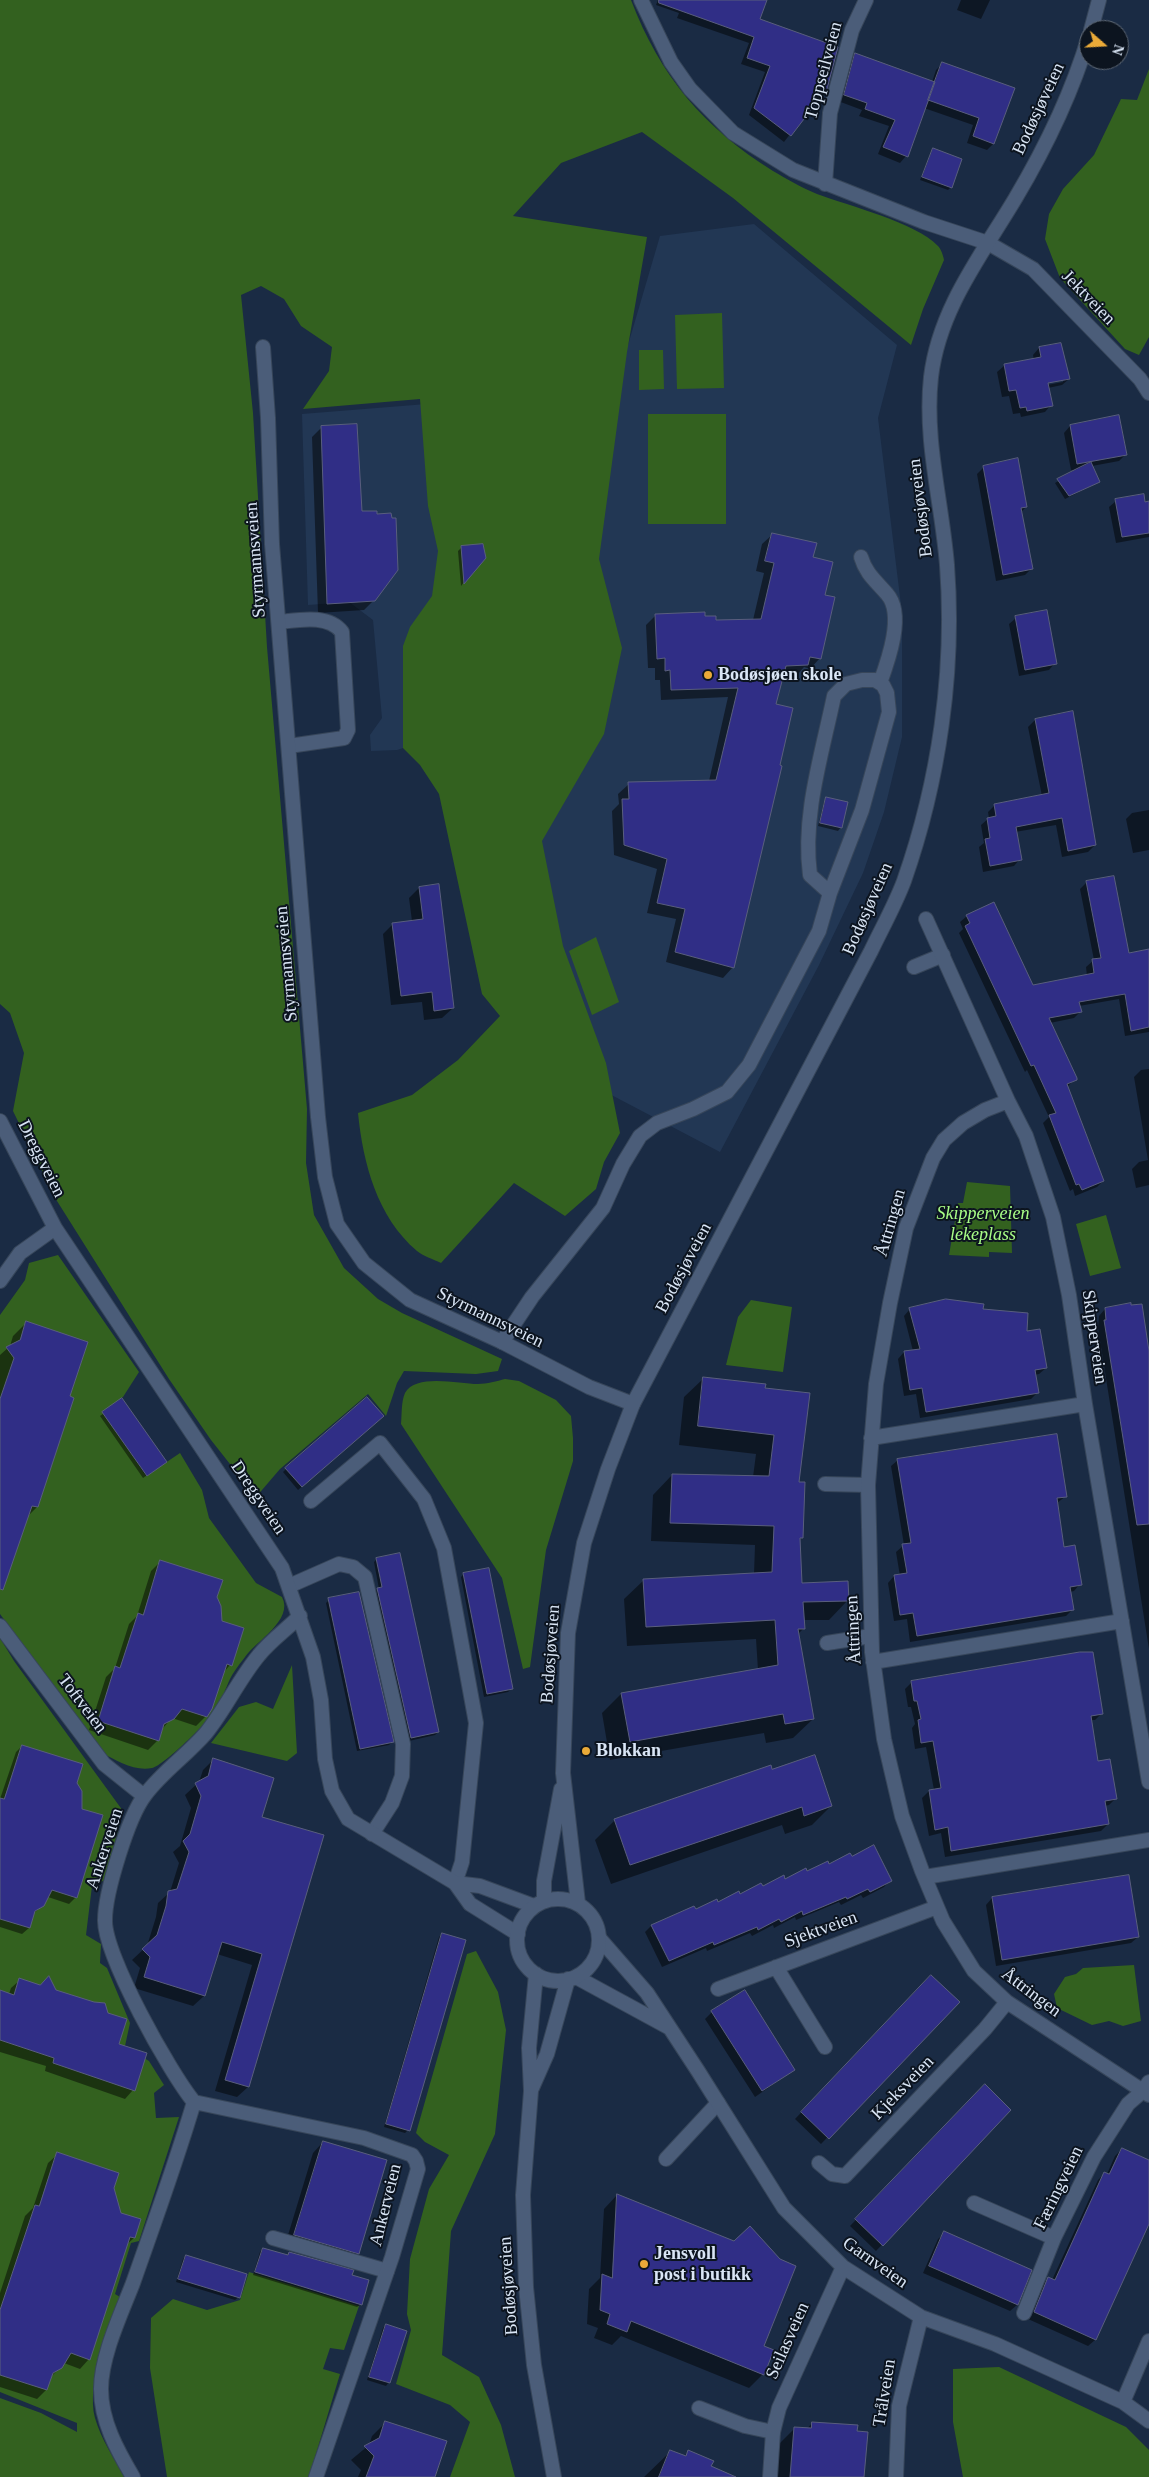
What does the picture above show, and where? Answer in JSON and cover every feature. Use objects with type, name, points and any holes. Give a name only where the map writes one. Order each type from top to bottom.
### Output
[{"type":"street","points":[[642,0],[671,62],[690,89],[733,133],[793,170],[825,184],[924,222],[988,243]]},
{"type":"street","name":"Toppseilveien","points":[[825,184],[830,113],[852,30],[866,0]]},
{"type":"street","points":[[1094,20],[1099,0]]},
{"type":"street","name":"Bodøsjøveien","points":[[539,1904],[563,1773],[568,1632],[575,1587],[584,1543],[608,1468],[633,1404],[872,951],[903,882],[927,804],[942,729],[948,650],[947,566],[938,502],[930,416],[931,377],[941,330],[961,285],[988,243],[1050,135],[1079,70]]},
{"type":"street","name":"Jektveien","points":[[988,243],[1033,269],[1140,379],[1149,393]]},
{"type":"street","name":"Styrmannsveien","points":[[263,347],[268,418],[272,544],[318,1116],[324,1177],[337,1224],[364,1263],[410,1300],[502,1342],[589,1387],[633,1404]]},
{"type":"street","points":[[861,557],[870,577],[888,594],[893,604],[893,647],[880,683]]},
{"type":"street","points":[[279,622],[306,619],[327,621],[336,624],[342,632],[348,730],[344,738],[288,746]]},
{"type":"street","points":[[502,1342],[532,1297],[603,1208],[623,1164],[640,1136],[657,1122],[693,1109],[727,1092],[749,1065],[819,931],[830,893],[862,810],[889,712],[887,693],[880,683],[875,680],[862,680],[846,684],[834,696],[811,812],[807,851],[810,875],[830,893]]},
{"type":"street","name":"Skipperveien","points":[[926,919],[1008,1101],[1026,1136],[1053,1217],[1069,1295],[1085,1404],[1149,1782]]},
{"type":"street","points":[[914,967],[943,955]]},
{"type":"street","name":"Åttringen","points":[[1008,1101],[971,1119],[944,1140],[933,1158],[918,1192],[906,1228],[890,1303],[876,1384],[868,1484],[871,1636],[884,1739],[902,1816],[925,1877],[943,1921],[974,1971],[1007,2002],[1147,2089]]},
{"type":"street","name":"Dreggveien","points":[[0,1121],[55,1228],[282,1568],[313,1656],[321,1700],[325,1759],[332,1791],[348,1819],[455,1883],[480,1886],[539,1904]]},
{"type":"street","points":[[0,1281],[20,1253],[55,1228]]},
{"type":"street","points":[[871,1438],[1085,1404]]},
{"type":"street","points":[[311,1501],[380,1443],[424,1499],[444,1548],[476,1723],[462,1862],[455,1883]]},
{"type":"street","points":[[824,1484],[868,1484]]},
{"type":"street","points":[[289,1586],[339,1564],[353,1567],[365,1577],[403,1744],[402,1776],[392,1803],[372,1834]]},
{"type":"street","name":"Ankerveien","points":[[300,1616],[259,1654],[223,1711],[200,1740],[144,1796],[128,1828],[108,1898],[104,1921],[111,1947],[132,1995],[180,2085],[194,2102],[354,2136],[412,2155],[416,2161],[418,2169],[387,2272],[316,2477]]},
{"type":"street","points":[[874,1662],[1122,1620]]},
{"type":"street","name":"Toftveien","points":[[0,1626],[104,1764],[144,1796]]},
{"type":"street","points":[[827,1643],[871,1636]]},
{"type":"street","name":"Bodøsjøveien","points":[[563,1773],[578,1904]]},
{"type":"street","points":[[925,1877],[1149,1840]]},
{"type":"street","name":"Dreggveien","points":[[455,1883],[470,1904],[518,1934]]},
{"type":"street","points":[[562,1899],[578,1904],[589,1912],[597,1924],[600,1938],[594,1961],[572,1978],[557,1981],[536,1974],[521,1957],[518,1934],[526,1914],[539,1904],[562,1899]]},
{"type":"street","name":"Sjektveien","points":[[718,1990],[937,1907]]},
{"type":"street","name":"Garnveien","points":[[600,1938],[647,1993],[784,2208],[843,2268],[921,2317],[996,2344],[1122,2402],[1149,2421]]},
{"type":"street","points":[[776,1967],[825,2047]]},
{"type":"street","name":"Bodøsjøveien","points":[[536,1974],[529,2048],[531,2091],[523,2195],[526,2288],[534,2365],[554,2477]]},
{"type":"street","name":"Bodøsjøveien","points":[[531,2091],[547,2054],[572,1978]]},
{"type":"street","name":"Garnveien","points":[[572,1978],[670,2028]]},
{"type":"street","name":"Kjeksveien","points":[[819,2163],[832,2174],[845,2176],[985,2029],[1007,2002]]},
{"type":"street","name":"Færingveien","points":[[1024,2313],[1054,2238],[1094,2157],[1128,2104],[1147,2089]]},
{"type":"street","points":[[133,2477],[111,2436],[104,2411],[101,2388],[114,2334],[176,2164],[194,2102]]},
{"type":"street","points":[[666,2159],[718,2103]]},
{"type":"street","points":[[974,2203],[1054,2238]]},
{"type":"street","points":[[273,2238],[387,2272]]},
{"type":"street","name":"Seilasveien","points":[[770,2477],[773,2432],[779,2408],[843,2268]]},
{"type":"street","name":"Trålveien","points":[[896,2477],[899,2406],[921,2317]]},
{"type":"street","points":[[1122,2402],[1149,2341]]},
{"type":"street","points":[[699,2408],[745,2426],[773,2432]]},
{"type":"shaded area","name":"Bodøsjøen skole","points":[[754,224],[897,345],[878,418],[902,613],[902,737],[884,812],[863,873],[819,965],[720,1152],[541,1058],[523,375],[628,345],[660,236]]},
{"type":"shaded area","points":[[489,399],[430,739],[397,750],[371,751],[370,735],[382,718],[373,620],[349,602],[308,605],[302,414]]},
{"type":"green space","points":[[0,0],[631,0],[656,53],[670,76],[705,118],[726,137],[773,171],[806,189],[914,229],[928,237],[938,246],[944,260],[923,309],[911,345],[733,198],[642,132],[561,163],[513,216],[647,237],[627,352],[599,559],[622,648],[604,734],[542,841],[563,946],[606,1063],[620,1133],[604,1162],[596,1189],[565,1216],[514,1183],[441,1263],[417,1251],[403,1237],[382,1206],[368,1170],[358,1113],[412,1095],[458,1060],[500,1016],[482,994],[439,794],[420,765],[403,748],[403,646],[410,627],[432,596],[438,551],[428,506],[420,399],[303,409],[329,371],[332,347],[301,326],[284,299],[261,286],[241,295],[253,413],[267,647],[307,1109],[306,1163],[314,1215],[344,1268],[378,1299],[402,1313],[502,1359],[498,1371],[476,1374],[404,1371],[397,1383],[386,1416],[368,1394],[280,1469],[256,1497],[211,1440],[169,1379],[57,1201],[13,1111],[24,1053],[10,1013],[0,1004]]},
{"type":"green space","points":[[1149,69],[1149,337],[1139,355],[1125,349],[1060,278],[1045,239],[1049,214],[1063,189],[1094,155],[1121,99],[1137,100]]},
{"type":"green space","points":[[722,313],[724,388],[677,389],[675,315]]},
{"type":"green space","points":[[639,350],[663,350],[664,389],[639,390]]},
{"type":"green space","points":[[648,414],[726,414],[726,524],[648,524]]},
{"type":"green space","points":[[596,937],[619,1002],[592,1015],[569,951]]},
{"type":"green space","name":"Skipperveien lekeplass","points":[[967,1182],[1010,1186],[1012,1253],[989,1252],[989,1257],[949,1255],[958,1203],[963,1203]]},
{"type":"green space","points":[[1106,1215],[1121,1268],[1090,1276],[1076,1224]]},
{"type":"green space","points":[[58,1255],[139,1372],[123,1397],[103,1412],[146,1476],[180,1453],[202,1490],[209,1518],[256,1583],[282,1597],[284,1606],[283,1614],[272,1630],[250,1651],[235,1671],[217,1710],[178,1750],[152,1768],[132,1767],[102,1753],[0,1614],[0,1315],[25,1280],[29,1263]]},
{"type":"green space","points":[[751,1300],[792,1307],[783,1372],[726,1365],[738,1317]]},
{"type":"green space","points":[[505,1379],[519,1381],[556,1400],[571,1416],[573,1438],[573,1461],[546,1550],[530,1667],[523,1669],[502,1578],[401,1424],[402,1404],[405,1393],[418,1383],[438,1381],[481,1384]]},
{"type":"green space","points":[[0,1638],[14,1661],[123,1811],[105,1880],[92,1886],[86,1935],[101,1944],[100,1963],[107,1968],[130,2023],[125,2046],[149,2061],[164,2085],[154,2093],[156,2118],[179,2117],[139,2241],[131,2243],[115,2294],[120,2297],[96,2373],[93,2404],[95,2418],[104,2441],[124,2477],[0,2477],[0,2398],[41,2413],[77,2432],[77,2423],[0,2392]]},
{"type":"green space","points":[[292,1665],[297,1753],[287,1761],[211,1743],[239,1707],[256,1702],[273,1709]]},
{"type":"green space","points":[[476,1951],[498,1992],[506,2030],[495,2134],[451,2231],[442,2355],[479,2377],[501,2425],[515,2477],[450,2477],[470,2422],[450,2405],[396,2384],[411,2330],[407,2314],[410,2259],[429,2189],[449,2155],[425,2142],[416,2133],[467,1954]]},
{"type":"green space","points":[[1134,1965],[1141,2021],[1123,2026],[1109,2021],[1092,2025],[1057,2008],[1054,1994],[1065,1977],[1076,1974],[1083,1968]]},
{"type":"green space","points":[[249,2272],[359,2306],[344,2350],[330,2348],[323,2369],[340,2374],[309,2477],[167,2477],[150,2368],[151,2318],[173,2299],[207,2310],[240,2300]]},
{"type":"green space","points":[[999,2367],[1126,2427],[1149,2450],[1149,2477],[963,2477],[953,2422],[953,2369]]},
{"type":"building","points":[[659,0],[767,0],[760,19],[838,47],[827,89],[791,136],[754,108],[770,66],[747,58],[754,37],[659,3]]},
{"type":"building","points":[[855,53],[935,82],[908,157],[883,147],[895,120],[865,109],[867,103],[844,95]]},
{"type":"building","points":[[942,62],[1015,88],[994,144],[973,136],[979,118],[928,100]]},
{"type":"building","points":[[933,148],[962,159],[952,188],[922,177]]},
{"type":"building","points":[[1061,343],[1070,379],[1048,383],[1053,406],[1027,411],[1026,407],[1020,408],[1016,390],[1009,391],[1004,364],[1041,357],[1039,347]]},
{"type":"building","points":[[1119,415],[1127,455],[1077,464],[1070,425]]},
{"type":"building","points":[[357,424],[362,511],[377,511],[377,514],[391,513],[392,518],[396,518],[398,570],[375,601],[327,604],[321,426]]},
{"type":"building","points":[[1018,458],[1027,507],[1021,508],[1033,569],[1003,575],[983,466]]},
{"type":"building","points":[[1091,462],[1100,482],[1069,496],[1057,479]]},
{"type":"building","points":[[1144,494],[1145,502],[1149,501],[1149,533],[1122,537],[1115,499]]},
{"type":"building","points":[[772,533],[817,543],[813,557],[833,562],[825,595],[835,597],[821,659],[810,657],[808,665],[786,666],[776,704],[793,708],[780,765],[782,766],[734,968],[675,952],[685,909],[657,903],[667,859],[624,845],[622,799],[629,799],[628,782],[716,780],[738,688],[671,690],[670,670],[665,671],[665,658],[657,659],[655,614],[705,612],[705,616],[716,616],[716,620],[761,619],[774,563],[765,561]]},
{"type":"building","points":[[483,544],[486,558],[464,584],[461,546]]},
{"type":"building","points":[[1047,610],[1057,664],[1025,670],[1015,616]]},
{"type":"building","points":[[1073,711],[1096,845],[1068,851],[1062,818],[1016,827],[1022,860],[990,866],[985,839],[990,838],[987,818],[996,816],[994,804],[1049,793],[1035,719]]},
{"type":"building","points":[[826,797],[848,802],[842,828],[820,823]]},
{"type":"building","points":[[1114,876],[1129,953],[1149,949],[1149,1027],[1131,1031],[1125,994],[1079,1002],[1082,1012],[1049,1018],[1077,1078],[1077,1080],[1067,1084],[1104,1181],[1082,1190],[1079,1184],[1076,1185],[1049,1115],[1056,1113],[1034,1065],[1031,1066],[965,926],[970,923],[966,915],[994,902],[1033,985],[1094,973],[1092,959],[1101,958],[1086,881]]},
{"type":"building","points":[[439,884],[454,1008],[434,1011],[432,992],[401,996],[392,923],[423,919],[419,887]]},
{"type":"building","points":[[946,1299],[984,1304],[983,1309],[1028,1313],[1027,1331],[1040,1329],[1047,1368],[1035,1370],[1039,1393],[926,1412],[922,1388],[910,1390],[904,1351],[920,1349],[909,1308]]},
{"type":"building","points":[[1131,1303],[1131,1305],[1142,1304],[1149,1351],[1149,1524],[1137,1525],[1104,1320],[1106,1320],[1105,1308]]},
{"type":"building","points":[[26,1321],[88,1342],[70,1396],[74,1398],[38,1507],[32,1506],[3,1590],[0,1589],[0,1399],[14,1358],[6,1347],[20,1340]]},
{"type":"building","points":[[703,1377],[766,1384],[765,1388],[810,1393],[799,1482],[805,1482],[803,1538],[800,1538],[802,1583],[848,1581],[849,1601],[803,1602],[805,1629],[798,1629],[814,1719],[785,1724],[783,1714],[630,1742],[621,1693],[778,1665],[775,1620],[646,1627],[643,1579],[772,1572],[774,1526],[670,1523],[672,1474],[769,1476],[774,1435],[698,1426]]},
{"type":"building","points":[[367,1397],[384,1416],[302,1487],[285,1468]]},
{"type":"building","points":[[122,1398],[167,1462],[147,1476],[102,1412]]},
{"type":"building","points":[[1057,1434],[1067,1497],[1057,1498],[1064,1547],[1075,1545],[1082,1585],[1070,1587],[1074,1610],[917,1636],[913,1613],[900,1615],[894,1575],[907,1573],[902,1544],[911,1543],[897,1459]]},
{"type":"building","points":[[400,1553],[439,1732],[411,1738],[377,1588],[382,1587],[376,1558]]},
{"type":"building","points":[[160,1560],[223,1580],[217,1597],[221,1606],[222,1621],[244,1628],[232,1666],[227,1664],[212,1709],[207,1717],[182,1709],[174,1719],[164,1724],[159,1741],[98,1721],[115,1666],[120,1668],[138,1613],[143,1615]]},
{"type":"building","points":[[489,1568],[513,1689],[487,1694],[463,1573]]},
{"type":"building","points":[[359,1592],[394,1742],[360,1749],[328,1598]]},
{"type":"building","points":[[1080,1652],[1093,1652],[1103,1714],[1091,1716],[1098,1761],[1110,1759],[1117,1799],[1105,1801],[1109,1824],[951,1851],[948,1827],[935,1830],[929,1790],[941,1788],[933,1741],[921,1743],[918,1720],[921,1719],[917,1701],[914,1701],[911,1681]]},
{"type":"building","points":[[22,1745],[83,1764],[77,1783],[82,1791],[82,1809],[103,1815],[77,1898],[52,1890],[44,1906],[35,1911],[30,1928],[0,1919],[0,1798],[4,1799]]},
{"type":"building","points":[[815,1755],[832,1806],[804,1816],[802,1807],[630,1865],[614,1819],[771,1765],[772,1769]]},
{"type":"building","points":[[213,1758],[274,1778],[262,1817],[324,1835],[249,2087],[225,2080],[262,1954],[222,1942],[205,1996],[144,1977],[150,1957],[142,1949],[157,1935],[166,1906],[168,1891],[177,1889],[189,1852],[183,1841],[190,1834],[201,1796],[195,1783],[208,1776]]},
{"type":"building","points":[[874,1845],[892,1881],[870,1892],[868,1889],[803,1915],[802,1911],[781,1922],[779,1919],[758,1930],[757,1927],[714,1945],[713,1942],[669,1961],[651,1925],[694,1906],[696,1909],[717,1899],[718,1902],[739,1891],[740,1894],[761,1883],[763,1886],[784,1875],[785,1879],[806,1868],[807,1871],[828,1861],[829,1864],[850,1853],[852,1856]]},
{"type":"building","points":[[1129,1875],[1139,1937],[1002,1960],[992,1897]]},
{"type":"building","points":[[442,1933],[466,1940],[410,2131],[386,2124]]},
{"type":"building","points":[[931,1975],[960,2002],[829,2139],[801,2112]]},
{"type":"building","points":[[49,1976],[56,1990],[94,2002],[105,2003],[108,2013],[127,2019],[119,2044],[147,2053],[135,2091],[53,2063],[54,2058],[0,2040],[0,1990],[14,1995],[19,1978],[40,1985]]},
{"type":"building","points":[[745,1990],[795,2070],[762,2091],[711,2011]]},
{"type":"building","points":[[985,2084],[1011,2110],[883,2246],[855,2219]]},
{"type":"building","points":[[323,2141],[387,2160],[359,2254],[294,2235]]},
{"type":"building","points":[[1122,2148],[1149,2160],[1149,2224],[1096,2340],[1034,2312],[1048,2277],[1055,2280],[1104,2172],[1109,2174]]},
{"type":"building","points":[[57,2152],[119,2173],[114,2188],[121,2213],[141,2219],[135,2238],[130,2237],[90,2360],[71,2353],[62,2368],[53,2373],[47,2390],[0,2375],[0,2310],[35,2205],[39,2206]]},
{"type":"building","points":[[617,2194],[734,2241],[750,2226],[780,2259],[796,2266],[764,2346],[774,2350],[764,2375],[631,2321],[627,2332],[607,2324],[610,2314],[600,2310],[602,2274],[612,2278]]},
{"type":"building","points":[[944,2231],[1032,2270],[1018,2305],[929,2266]]},
{"type":"building","points":[[263,2248],[288,2255],[289,2252],[354,2270],[352,2275],[369,2280],[362,2305],[255,2272]]},
{"type":"building","points":[[186,2255],[247,2274],[240,2298],[178,2279]]},
{"type":"building","points":[[386,2324],[407,2331],[390,2383],[369,2377]]},
{"type":"building","points":[[385,2421],[447,2441],[435,2477],[366,2477],[374,2456],[364,2446],[379,2438]]},
{"type":"building","points":[[812,2422],[858,2425],[857,2431],[868,2432],[864,2477],[790,2477],[794,2427],[811,2428]]},
{"type":"building","points":[[670,2450],[686,2456],[688,2450],[714,2461],[711,2466],[736,2477],[659,2477]]},
{"type":"place","name":"Bodøsjøen skole","points":[[708,675]]},
{"type":"place","name":"Blokkan","points":[[586,1751]]},
{"type":"place","name":"Jensvoll post i butikk","points":[[644,2264]]}]
